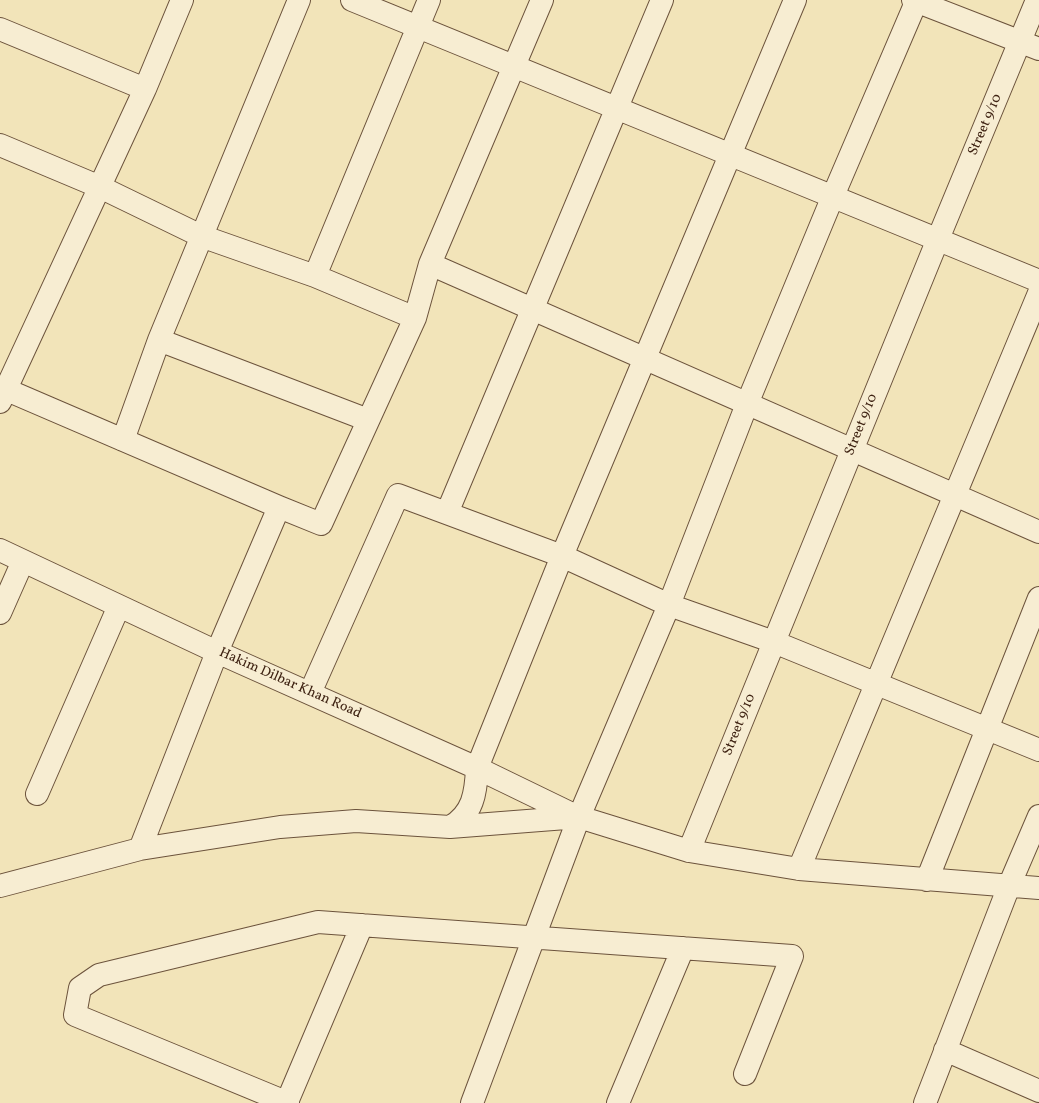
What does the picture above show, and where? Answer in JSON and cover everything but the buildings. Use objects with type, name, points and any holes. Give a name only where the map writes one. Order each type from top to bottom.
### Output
[{"type":"street","points":[[182,0],[100,187],[2,393],[123,440],[321,524],[415,318],[430,264],[542,0]]},
{"type":"street","points":[[123,440],[159,340],[299,0]]},
{"type":"street","points":[[352,0],[1039,281]]},
{"type":"street","points":[[315,276],[429,0]]},
{"type":"street","points":[[447,513],[662,0]]},
{"type":"street","points":[[450,827],[459,822],[474,798],[477,768],[562,556],[796,0]]},
{"type":"street","points":[[472,1103],[580,817],[669,605],[747,404],[916,0],[1030,45]]},
{"type":"street","name":"Street 9/10","points":[[689,851],[938,239],[1030,45],[1037,0]]},
{"type":"street","points":[[0,29],[144,89]]},
{"type":"street","points":[[0,146],[100,187],[201,236],[315,276],[415,318]]},
{"type":"street","points":[[430,264],[1039,532]]},
{"type":"street","points":[[799,869],[1039,293]]},
{"type":"street","points":[[159,340],[368,420]]},
{"type":"street","points":[[310,693],[398,496],[562,556],[669,605],[774,642],[1039,750]]},
{"type":"street","points":[[140,849],[217,652],[279,507]]},
{"type":"street","name":"Hakim Dilbar Khan Road","points":[[0,550],[217,652],[477,768],[580,817]]},
{"type":"street","points":[[0,613],[23,561]]},
{"type":"street","points":[[927,880],[1039,598]]},
{"type":"street","points":[[37,794],[119,606]]},
{"type":"street","points":[[925,1103],[1008,886],[1039,816]]},
{"type":"street","points":[[0,886],[140,849],[280,827],[356,821],[450,827],[580,817],[689,851],[799,869],[1039,888]]},
{"type":"street","points":[[362,926],[287,1103],[75,1015],[80,988],[99,975],[318,922],[792,956],[745,1074]]},
{"type":"street","points":[[618,1103],[683,948]]},
{"type":"street","points":[[945,1050],[1039,1091]]}]
